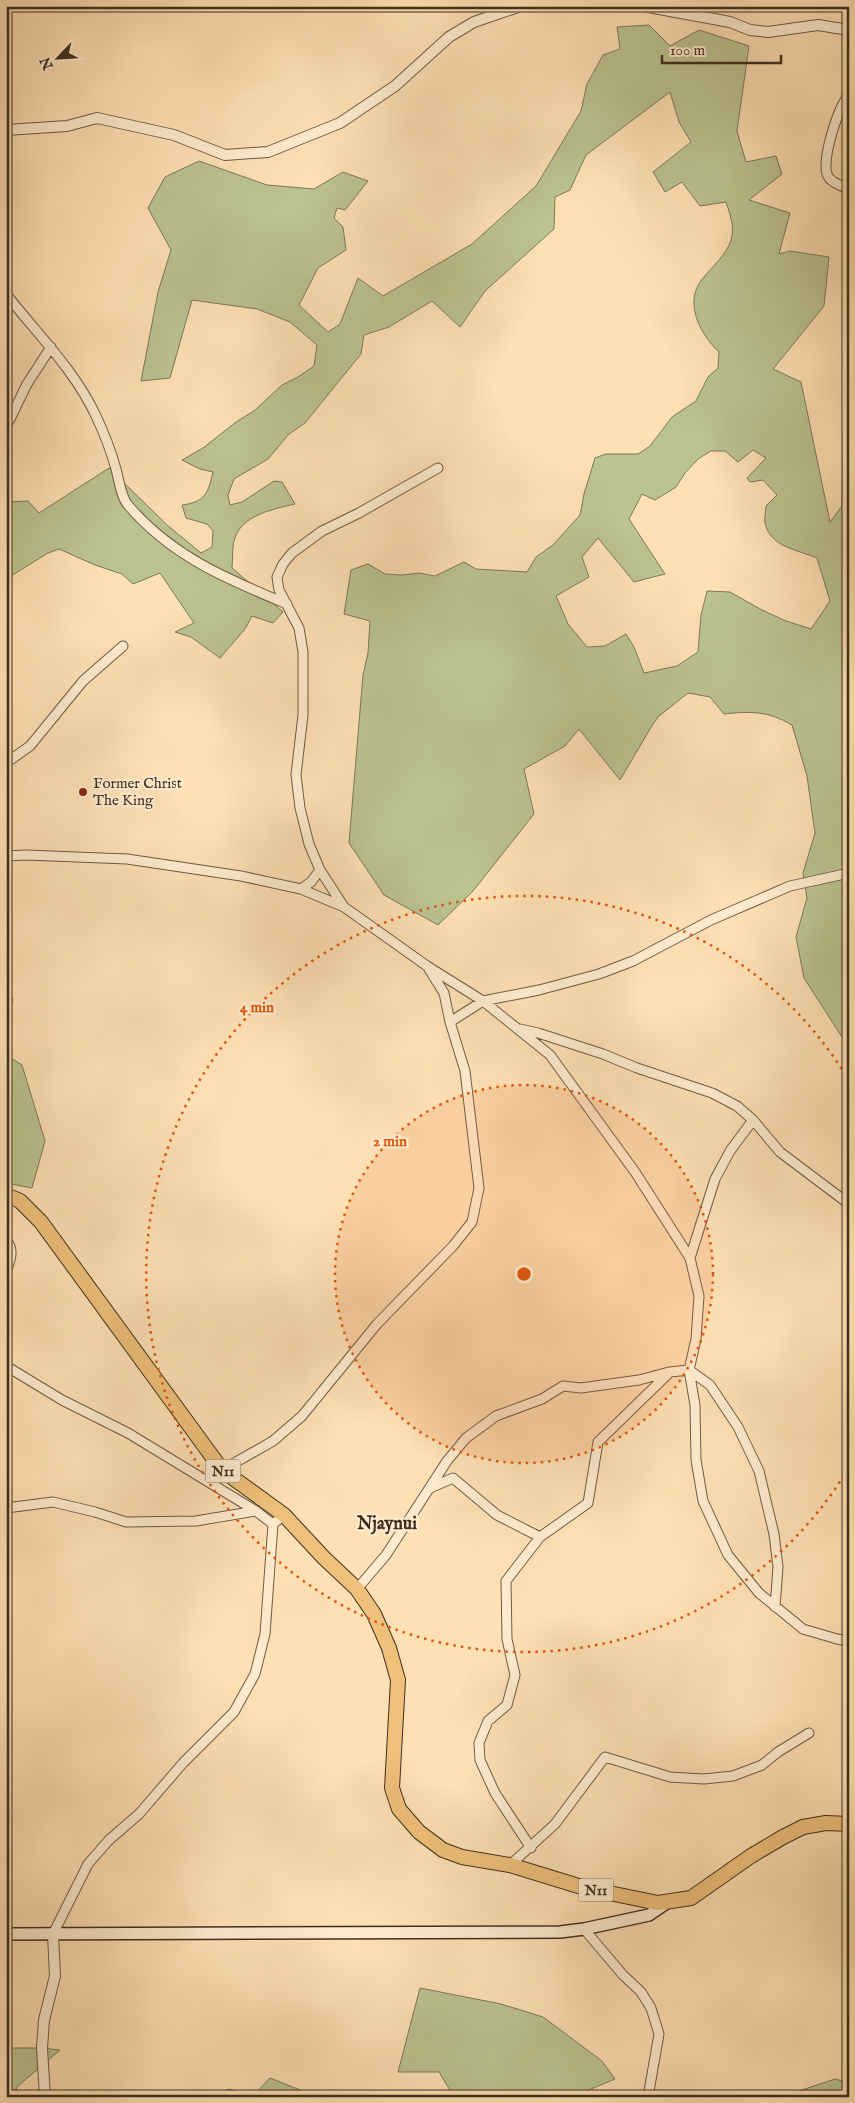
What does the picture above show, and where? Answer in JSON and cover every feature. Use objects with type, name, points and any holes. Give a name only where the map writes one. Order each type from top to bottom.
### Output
[{"type":"highway","name":"N11","points":[[6,1194],[20,1201],[41,1222],[222,1470],[357,1589],[374,1614],[389,1648],[398,1680],[392,1788],[399,1809],[419,1832],[443,1850],[462,1857],[510,1865],[585,1888],[658,1903],[691,1898],[751,1856],[803,1827],[826,1823],[849,1824]]},
{"type":"main road","points":[[6,1934],[560,1932],[584,1930],[649,1915],[670,1900]]},
{"type":"street","points":[[6,130],[67,126],[97,118],[174,135],[225,155],[268,152],[340,123],[395,86],[449,38],[474,22],[521,6]]},
{"type":"street","points":[[643,6],[730,22],[750,30],[768,32],[818,25],[849,30]]},
{"type":"street","points":[[849,95],[829,141],[826,162],[827,175],[832,181],[849,189]]},
{"type":"street","points":[[6,294],[72,372],[96,416],[126,503],[158,536],[189,558],[228,579],[288,605]]},
{"type":"street","points":[[6,427],[27,384],[51,347]]},
{"type":"street","points":[[344,907],[320,870],[309,844],[300,808],[296,775],[303,715],[303,652],[299,628],[279,590],[276,577],[283,564],[292,554],[322,531],[359,513],[438,468]]},
{"type":"street","points":[[6,764],[30,746],[83,681],[123,646]]},
{"type":"street","points":[[6,856],[127,859],[241,876],[301,888],[344,907],[427,966],[483,1001],[550,1055],[635,1172],[690,1258],[698,1296],[696,1339],[689,1370],[696,1405],[696,1460],[703,1501],[728,1555],[759,1593],[803,1629],[837,1640],[849,1641]]},
{"type":"street","points":[[301,888],[311,882],[320,870]]},
{"type":"street","points":[[450,1022],[483,1001],[539,990],[599,974],[633,961],[711,920],[790,886],[849,873]]},
{"type":"street","points":[[222,1470],[273,1441],[302,1416],[377,1324],[453,1246],[472,1222],[479,1188],[465,1071],[450,1022],[444,993],[427,966]]},
{"type":"street","points":[[520,1029],[603,1054],[637,1068],[712,1093],[737,1106],[753,1120],[780,1152],[849,1204]]},
{"type":"street","points":[[690,1258],[715,1179],[730,1150],[753,1120]]},
{"type":"street","points":[[6,1240],[12,1256],[6,1272]]},
{"type":"street","points":[[6,1366],[62,1400],[128,1433],[256,1510],[279,1519],[265,1634],[255,1674],[251,1682],[234,1712],[183,1763],[139,1814],[108,1840],[88,1864],[53,1934],[55,1976],[44,2020],[42,2048],[45,2097]]},
{"type":"street","points":[[357,1589],[386,1554],[466,1438],[496,1416],[542,1399],[563,1386],[582,1388],[639,1380],[670,1372],[689,1370],[710,1385],[738,1427],[758,1471],[774,1534],[778,1567],[775,1607]]},
{"type":"street","points":[[530,1848],[495,1793],[480,1760],[479,1743],[488,1721],[507,1705],[515,1675],[507,1638],[506,1580],[540,1537],[588,1502],[598,1442],[670,1372]]},
{"type":"street","points":[[430,1488],[453,1478],[497,1515],[540,1537]]},
{"type":"street","points":[[6,1508],[53,1502],[126,1522],[196,1521],[256,1510]]},
{"type":"street","points":[[510,1865],[555,1824],[605,1757],[670,1777],[704,1779],[733,1776],[762,1766],[778,1752],[809,1733]]},
{"type":"street","points":[[584,1930],[623,1976],[641,1992],[652,2008],[659,2034],[648,2097]]},
{"type":"green space","points":[[649,25],[670,46],[699,30],[749,46],[737,131],[746,162],[776,156],[782,174],[749,200],[790,213],[779,254],[790,251],[829,257],[824,306],[773,369],[801,382],[830,522],[842,506],[843,434],[849,430],[849,1048],[804,978],[796,937],[807,898],[803,873],[815,833],[807,776],[792,725],[783,720],[751,712],[724,714],[710,697],[688,693],[659,716],[620,780],[579,729],[565,746],[524,769],[534,814],[473,891],[438,925],[384,895],[349,843],[363,675],[368,653],[370,621],[344,614],[351,570],[368,564],[385,574],[419,573],[435,576],[464,562],[476,569],[527,572],[536,557],[553,545],[580,515],[595,458],[606,454],[638,454],[650,446],[672,417],[696,401],[708,377],[718,368],[719,352],[700,327],[694,307],[694,296],[704,277],[729,245],[732,235],[732,221],[726,202],[700,206],[682,182],[665,192],[653,172],[691,142],[679,122],[670,92],[586,155],[570,190],[555,197],[554,229],[485,291],[460,327],[432,301],[389,327],[364,335],[361,354],[305,423],[289,434],[268,459],[234,479],[228,495],[230,505],[242,502],[274,481],[282,482],[295,504],[268,511],[250,519],[237,532],[233,544],[232,568],[283,612],[273,623],[252,616],[245,629],[220,658],[191,637],[175,632],[194,623],[160,573],[133,584],[122,574],[95,565],[59,549],[48,553],[6,579],[6,502],[28,501],[39,513],[109,468],[167,525],[201,553],[212,547],[213,531],[207,524],[186,518],[182,505],[196,502],[204,496],[213,472],[200,469],[182,460],[203,448],[236,422],[254,411],[282,385],[314,366],[317,345],[290,322],[257,309],[192,300],[170,378],[141,381],[158,292],[171,250],[148,208],[165,177],[199,161],[267,185],[314,189],[343,172],[368,181],[345,210],[337,208],[334,218],[343,227],[346,250],[318,268],[299,305],[328,332],[340,324],[358,278],[383,296],[472,244],[536,186],[581,111],[587,84],[603,55],[620,49],[617,27]],"holes":[[[753,450],[766,458],[747,478],[750,482],[763,480],[777,495],[766,506],[765,521],[768,531],[779,543],[817,558],[830,601],[811,629],[786,621],[730,592],[707,591],[701,615],[698,652],[677,666],[644,673],[634,647],[626,634],[605,646],[587,647],[568,624],[556,596],[589,577],[582,557],[598,538],[634,582],[665,574],[629,519],[642,494],[655,500],[676,487],[685,473],[698,459],[711,451],[725,451],[738,462]]]},
{"type":"green space","points":[[6,995],[13,999],[6,1036]]},
{"type":"green space","points":[[6,1055],[22,1065],[45,1141],[32,1188],[6,1183]]},
{"type":"green space","points":[[420,1988],[501,2004],[543,2017],[602,2061],[615,2079],[572,2097],[454,2097],[439,2072],[398,2072]]},
{"type":"green space","points":[[6,2048],[60,2050],[17,2087],[14,2097],[6,2097]]},
{"type":"green space","points":[[270,2078],[318,2097],[214,2097],[229,2089],[253,2096]]},
{"type":"green space","points":[[835,2079],[849,2083],[849,2097],[781,2097]]},
{"type":"place","name":"Former Christ The King","points":[[83,792]]},
{"type":"district","name":"Njaynui","points":[[387,1523]]}]
